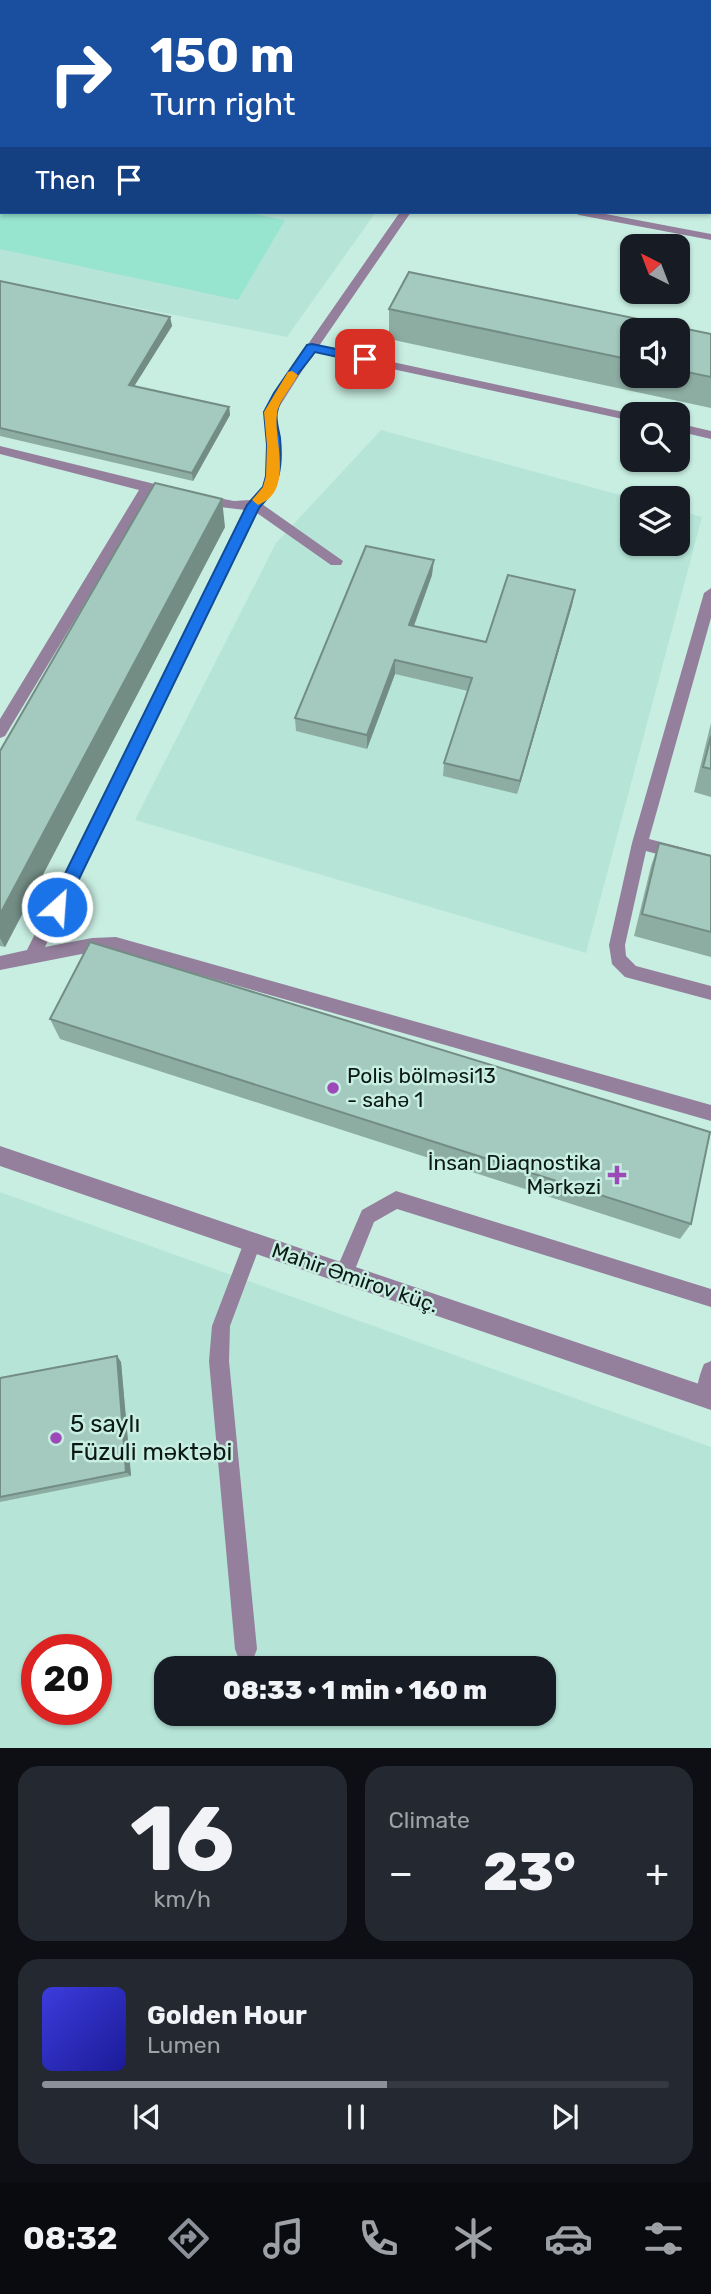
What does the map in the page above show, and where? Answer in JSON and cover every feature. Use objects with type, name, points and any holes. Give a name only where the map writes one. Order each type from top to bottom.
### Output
[{"type":"street","name":"Mahir Əmirov küç.","points":[[0,1156],[709,1398]]},
{"type":"lane","points":[[33,957],[254,505],[269,488],[274,445],[270,412],[278,396],[404,214]]},
{"type":"lane","points":[[590,214],[711,237]]},
{"type":"lane","points":[[312,348],[620,414]]},
{"type":"lane","points":[[690,430],[711,435]]},
{"type":"lane","points":[[0,450],[146,488],[234,506],[254,505],[336,561]]},
{"type":"lane","points":[[0,732],[146,488]]},
{"type":"lane","points":[[711,593],[640,843],[618,946],[618,959],[631,972],[711,993]]},
{"type":"lane","points":[[640,843],[711,862]]},
{"type":"lane","points":[[0,963],[92,945],[116,944],[711,1113]]},
{"type":"lane","points":[[343,1275],[368,1216],[396,1200],[711,1298]]},
{"type":"lane","points":[[246,1649],[219,1361],[221,1326],[252,1243]]},
{"type":"lane","points":[[709,1398],[711,1371]]},
{"type":"shaded area","points":[[0,214],[375,214],[287,337],[0,281]]},
{"type":"shaded area","points":[[0,214],[254,214],[285,220],[238,300],[0,249]]},
{"type":"shaded area","points":[[381,430],[620,495],[620,556],[690,556],[690,514],[702,517],[586,953],[135,820],[276,543]]},
{"type":"shaded area","points":[[0,1192],[711,1447],[711,1748],[0,1748]]},
{"type":"building","points":[[409,272],[633,318],[620,318],[620,357],[389,309]]},
{"type":"building","points":[[0,281],[170,317],[129,385],[229,407],[192,473],[0,428]]},
{"type":"building","points":[[690,330],[711,334],[711,377],[690,373]]},
{"type":"building","points":[[155,483],[222,499],[0,914],[0,751]]},
{"type":"building","points":[[366,546],[434,560],[409,625],[486,642],[508,575],[575,590],[520,781],[444,763],[472,678],[395,660],[367,735],[295,718]]},
{"type":"building","points":[[711,736],[711,769],[703,767]]},
{"type":"building","points":[[659,843],[711,856],[711,932],[642,914]]},
{"type":"building","points":[[90,942],[710,1132],[691,1224],[50,1019]]},
{"type":"building","points":[[117,1356],[126,1472],[0,1497],[0,1378]]},
{"type":"slow traffic","points":[[258,500],[269,488],[272,476],[274,445],[270,412],[292,375]]},
{"type":"place","name":"Polis bölməsi13 - sahə 1","points":[[333,1088]]},
{"type":"place","name":"İnsan Diaqnostika Mərkəzi","points":[[617,1175]]},
{"type":"place","name":"5 saylı Füzuli məktəbi","points":[[56,1438]]},
{"type":"route","points":[[57,907],[254,505],[269,488],[274,445],[270,412],[278,396],[312,348],[365,359]]}]
